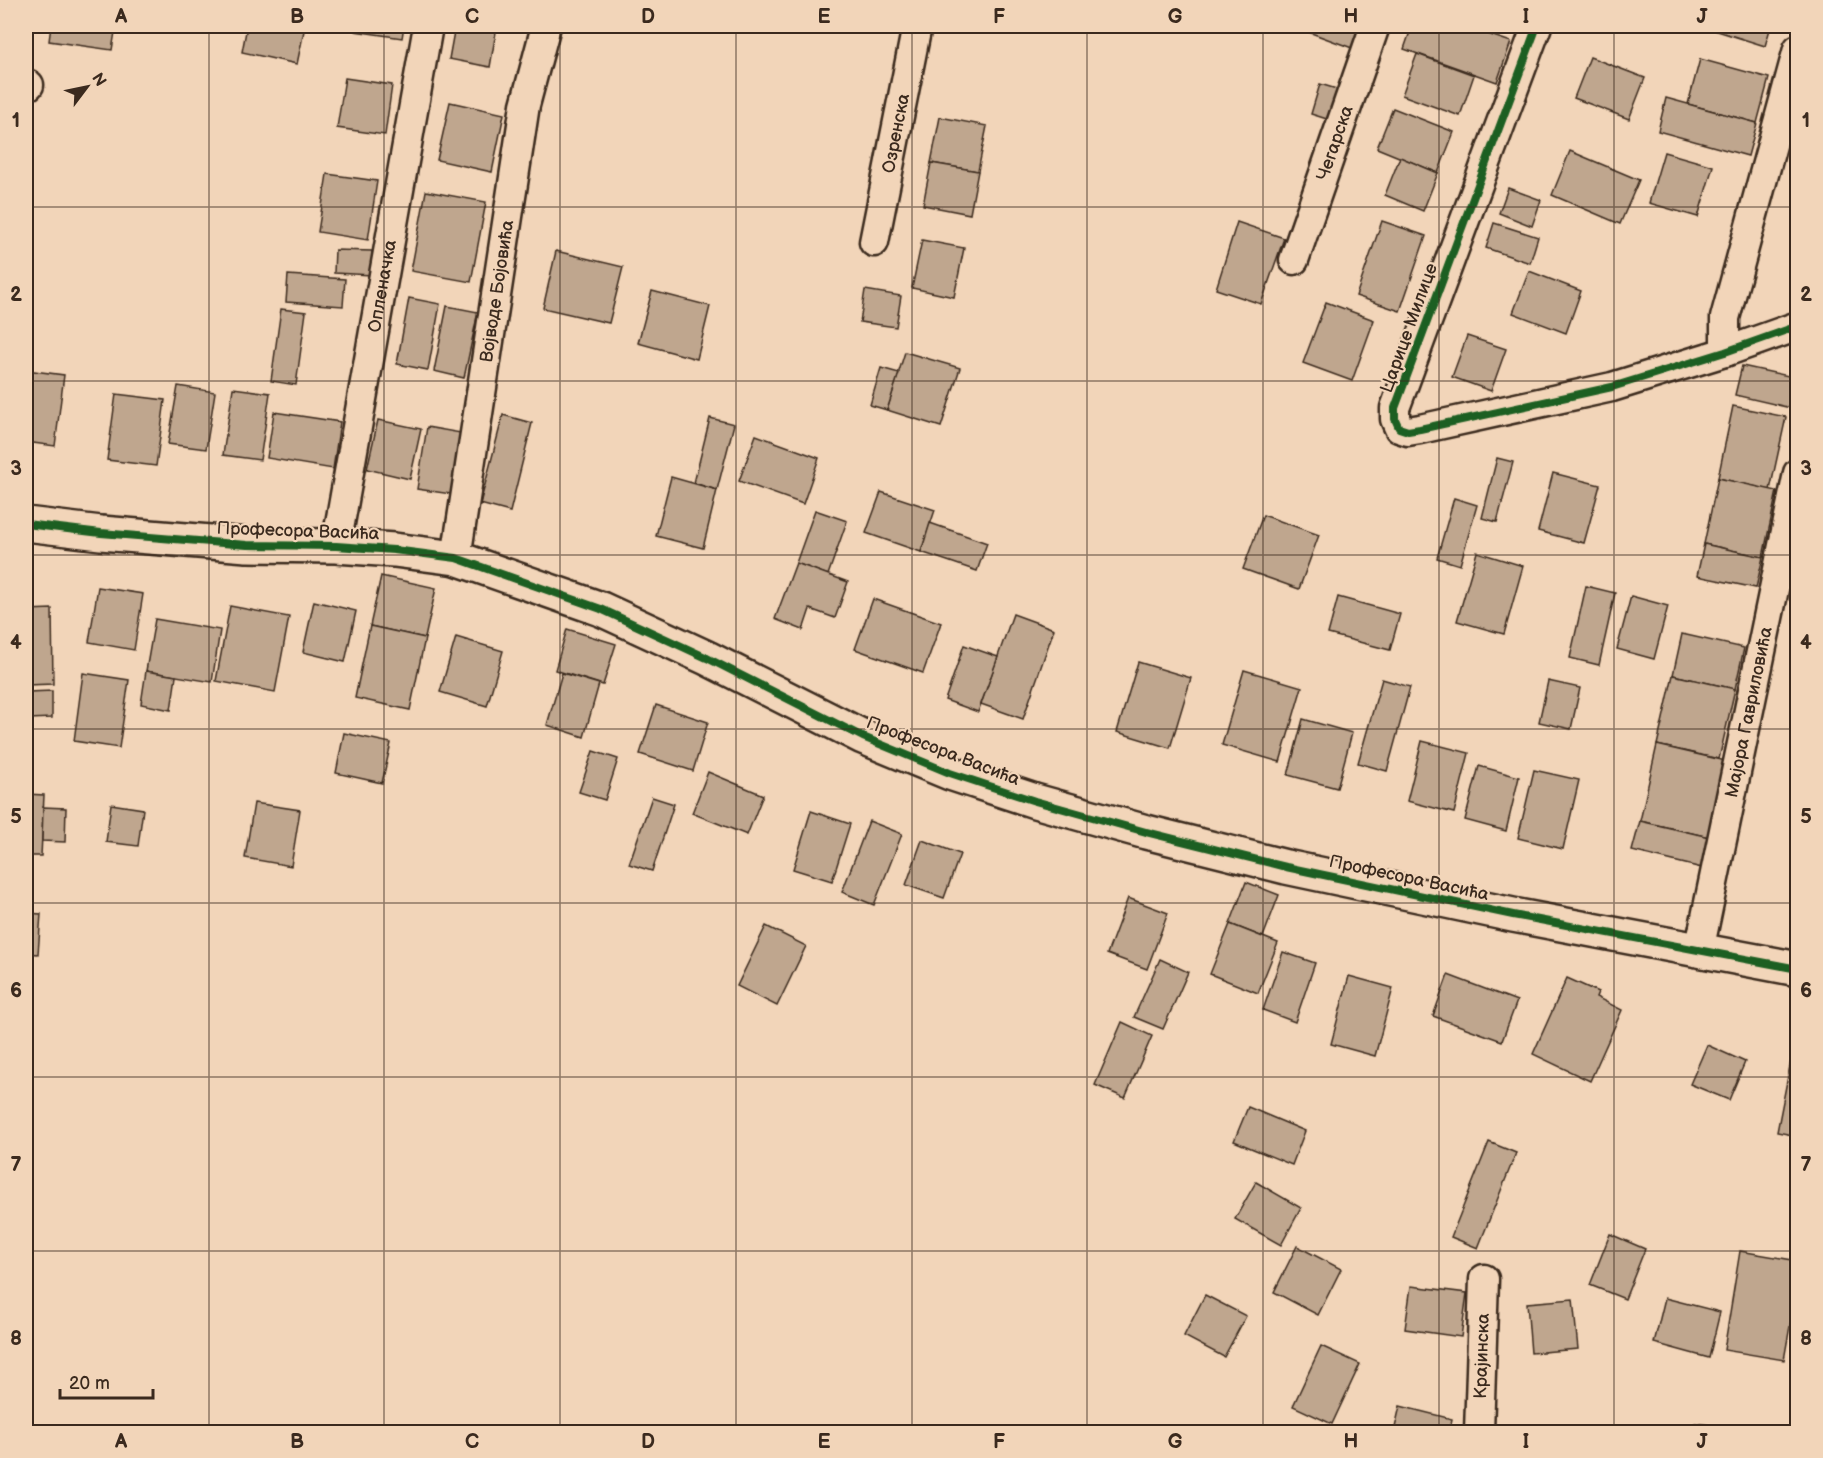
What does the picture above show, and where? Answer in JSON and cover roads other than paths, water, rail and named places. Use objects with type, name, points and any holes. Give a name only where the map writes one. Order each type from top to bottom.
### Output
[{"type":"street","name":"Опленачка","points":[[336,546],[428,26]]},
{"type":"street","name":"Војводе Бојовића","points":[[456,558],[525,105],[546,26]]},
{"type":"street","name":"Озренска","points":[[874,242],[917,26]]},
{"type":"street","name":"Чегарска","points":[[1294,260],[1375,26]]},
{"type":"street","name":"Царице Милице","points":[[1537,26],[1395,408],[1396,424],[1402,430],[1420,429],[1612,387],[1725,352],[1797,326]]},
{"type":"street","points":[[1725,352],[1725,318],[1797,49]]},
{"type":"street","name":"Мајора Гавриловића","points":[[1699,951],[1797,473]]},
{"type":"street","name":"Професора Васића","points":[[26,524],[101,534],[247,545],[336,546],[456,558],[601,609],[707,658],[884,746],[950,773],[1035,801],[1286,867],[1513,915],[1797,969]]},
{"type":"street","name":"Крајинска","points":[[1479,1432],[1484,1280]]}]
